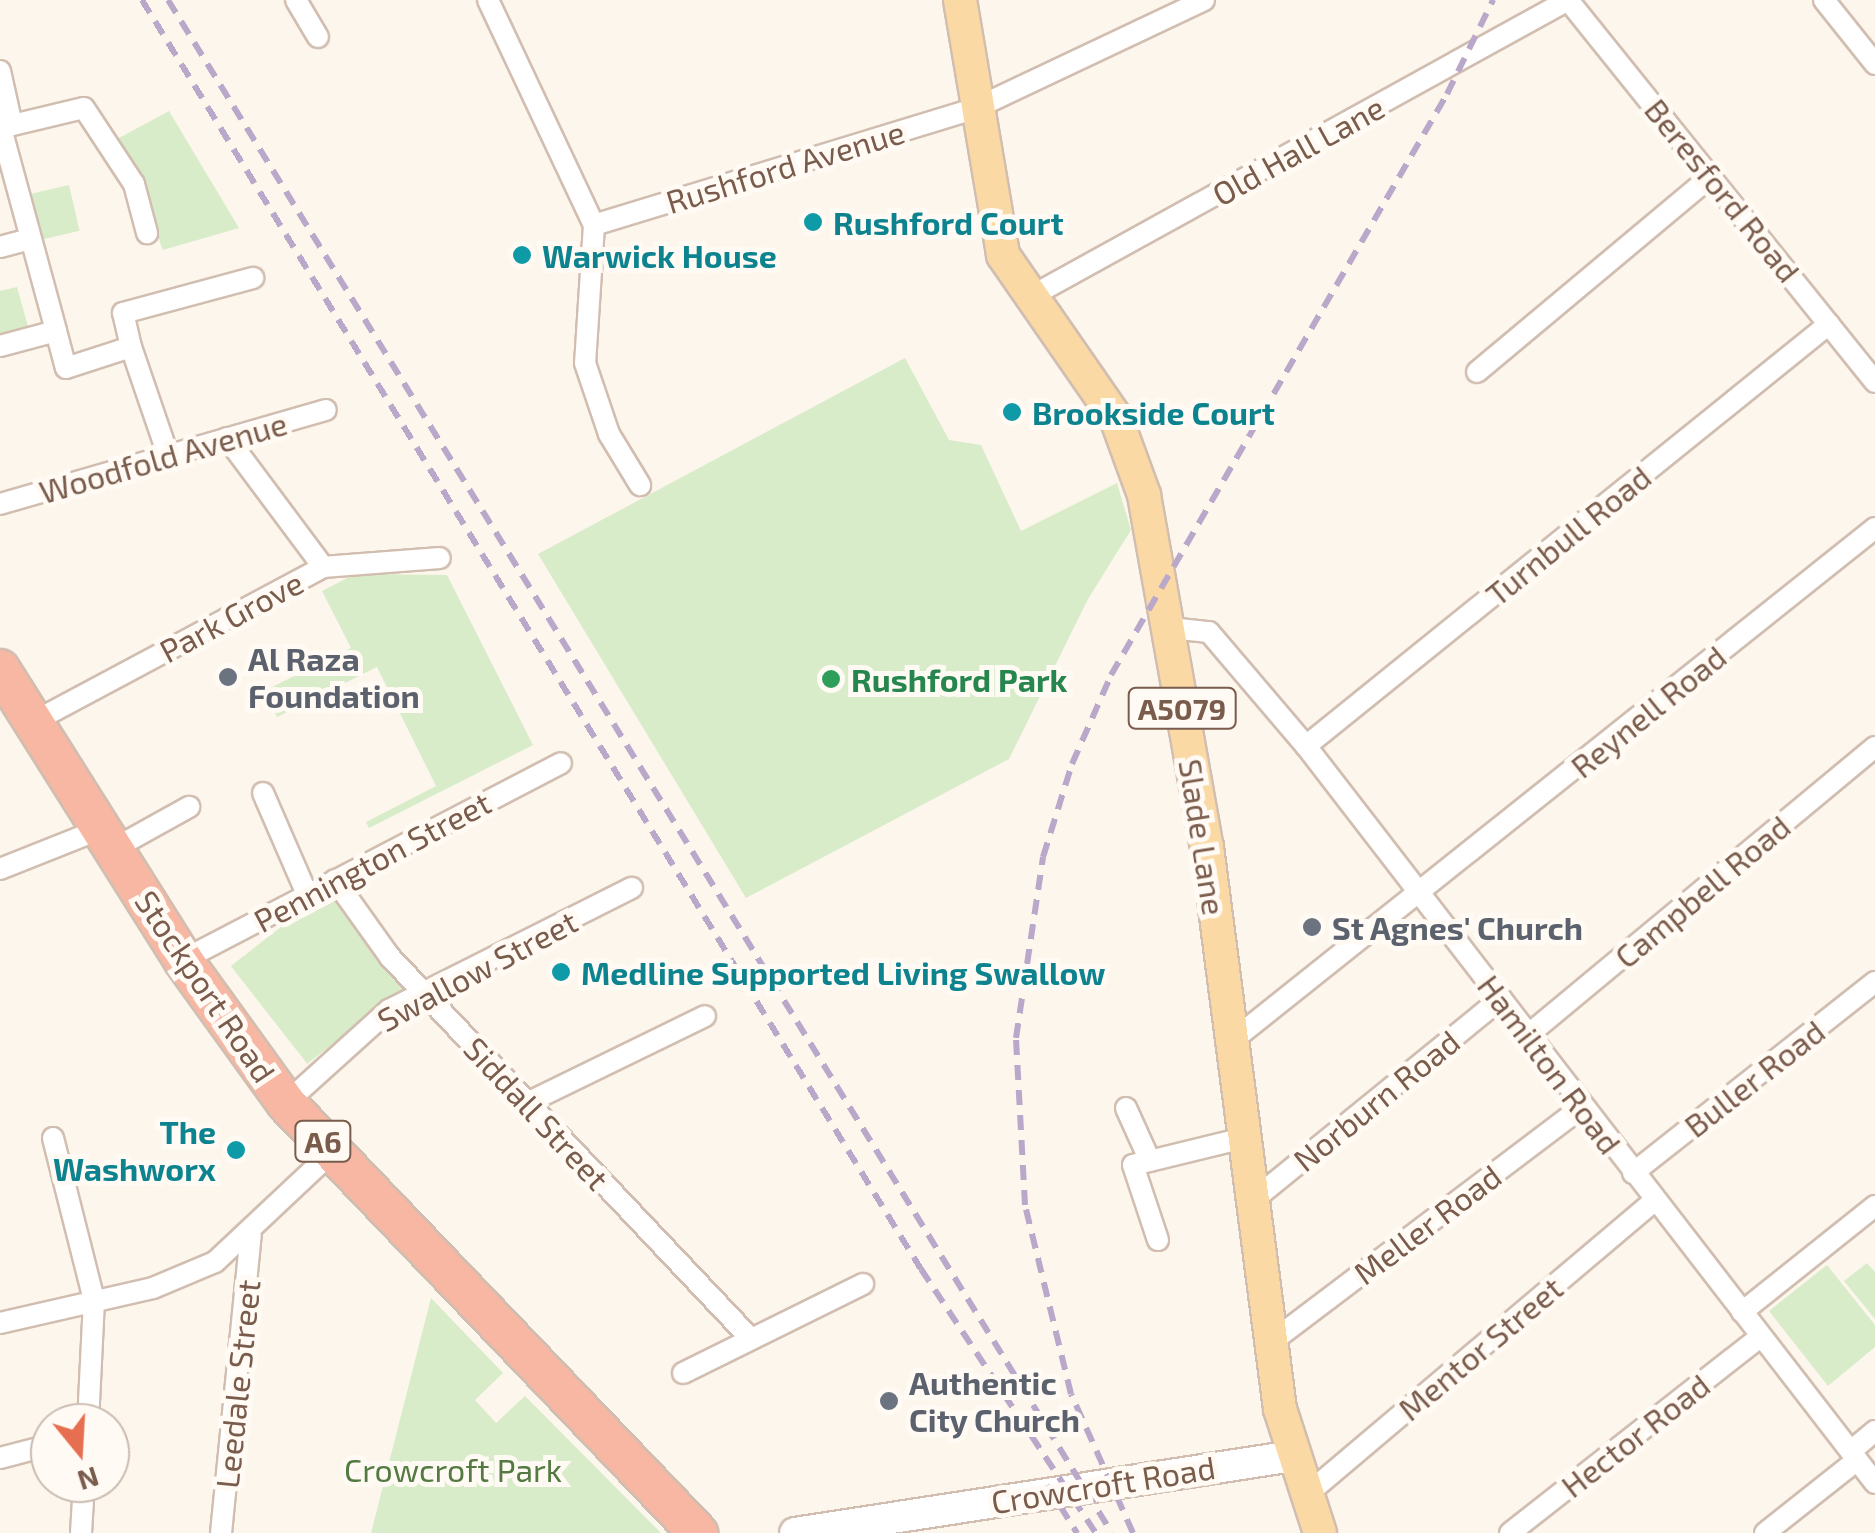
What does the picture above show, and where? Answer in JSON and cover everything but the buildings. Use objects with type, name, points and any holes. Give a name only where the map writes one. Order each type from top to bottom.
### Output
[{"type":"highway","name":"Stockport Road","points":[[2,676],[35,721],[183,960],[286,1103],[698,1533]]},
{"type":"main road","name":"Slade Lane","points":[[960,0],[997,237],[1028,298],[1094,382],[1128,445],[1170,628],[1233,1040],[1270,1343],[1293,1456],[1320,1533]]},
{"type":"street","points":[[296,0],[318,37]]},
{"type":"street","points":[[488,0],[594,225],[585,363],[609,434],[640,485]]},
{"type":"street","name":"Rushford Avenue","points":[[594,225],[976,108],[1204,0]]},
{"type":"street","name":"Beresford Road","points":[[1568,0],[1713,175],[1875,382]]},
{"type":"street","name":"Old Hall Lane","points":[[1028,298],[1568,0]]},
{"type":"street","points":[[1824,0],[1875,64]]},
{"type":"street","points":[[0,71],[4,127],[66,368],[131,347]]},
{"type":"street","points":[[4,127],[84,108],[134,184],[148,233]]},
{"type":"street","points":[[1477,372],[1713,175]]},
{"type":"street","points":[[0,247],[30,238]]},
{"type":"street","points":[[168,455],[123,313],[252,278]]},
{"type":"street","name":"Turnbull Road","points":[[1306,746],[1829,324]]},
{"type":"street","points":[[0,346],[56,331]]},
{"type":"street","name":"Woodfold Avenue","points":[[0,504],[326,410]]},
{"type":"street","points":[[227,438],[323,567]]},
{"type":"street","name":"Reynell Road","points":[[1233,1040],[1420,895],[1875,528]]},
{"type":"street","name":"Park Grove","points":[[35,721],[323,567],[440,558]]},
{"type":"street","name":"Hamilton Road","points":[[1170,628],[1208,632],[1306,746],[1875,1482]]},
{"type":"street","name":"Campbell Road","points":[[1528,1035],[1875,747]]},
{"type":"street","name":"Pennington Street","points":[[183,960],[561,763]]},
{"type":"street","points":[[263,793],[306,894]]},
{"type":"street","points":[[0,869],[109,838],[189,807]]},
{"type":"street","name":"Siddall Street","points":[[335,880],[423,992],[750,1338]]},
{"type":"street","name":"Swallow Street","points":[[286,1103],[389,1010],[632,888]]},
{"type":"street","name":"Buller Road","points":[[1634,1173],[1875,982]]},
{"type":"street","name":"Norburn Road","points":[[1252,1201],[1501,999]]},
{"type":"street","points":[[528,1103],[704,1016]]},
{"type":"street","name":"Meller Road","points":[[1270,1343],[1583,1106]]},
{"type":"street","points":[[1126,1108],[1150,1161]]},
{"type":"street","points":[[53,1138],[94,1300],[89,1403]]},
{"type":"street","points":[[1158,1240],[1133,1165],[1244,1138]]},
{"type":"street","points":[[0,1323],[152,1288],[201,1268],[251,1235],[332,1152]]},
{"type":"street","name":"Mentor Street","points":[[1305,1496],[1655,1200]]},
{"type":"street","points":[[1742,1312],[1875,1206]]},
{"type":"street","name":"Leedale Street","points":[[221,1533],[251,1235]]},
{"type":"street","points":[[683,1373],[863,1284]]},
{"type":"street","name":"Hector Road","points":[[1510,1533],[1760,1336]]},
{"type":"street","points":[[1766,1533],[1854,1455],[1875,1431]]},
{"type":"street","points":[[0,1458],[30,1450]]},
{"type":"street","name":"Crowcroft Road","points":[[795,1533],[1293,1456]]},
{"type":"street","points":[[81,1533],[83,1503]]},
{"type":"green space","points":[[169,111],[239,228],[163,250],[119,138]]},
{"type":"green space","points":[[69,185],[80,231],[38,240],[27,195]]},
{"type":"green space","points":[[17,287],[29,330],[0,338],[0,291]]},
{"type":"green space","name":"Rushford Park","points":[[905,358],[949,440],[981,445],[1021,531],[1117,483],[1131,530],[1088,599],[1009,759],[746,898],[538,554]]},
{"type":"green space","points":[[355,574],[447,575],[533,745],[369,828],[366,822],[436,786],[377,667],[277,717],[264,691],[351,648],[322,591]]},
{"type":"green space","points":[[327,891],[403,989],[307,1064],[231,966]]},
{"type":"green space","points":[[1867,1263],[1875,1272],[1875,1319],[1844,1281]]},
{"type":"green space","points":[[1827,1265],[1875,1325],[1875,1347],[1828,1386],[1769,1311]]},
{"type":"green space","name":"Crowcroft Park","points":[[431,1298],[503,1373],[475,1400],[496,1423],[525,1396],[661,1533],[371,1533]]},
{"type":"railway","points":[[142,0],[921,1269],[1096,1533]]},
{"type":"railway","points":[[168,0],[1112,1533]]},
{"type":"railway","points":[[1133,1533],[1071,1394],[1025,1205],[1016,1038],[1043,857],[1072,764],[1111,675],[1447,94],[1493,0]]},
{"type":"railway","points":[[1047,1485],[1077,1533]]},
{"type":"place","name":"Rushford Court","points":[[813,222]]},
{"type":"place","name":"Warwick House","points":[[522,255]]},
{"type":"place","name":"Brookside Court","points":[[1012,412]]},
{"type":"place","name":"Al Raza Foundation","points":[[228,677]]},
{"type":"place","name":"Rushford Park","points":[[831,679]]},
{"type":"place","name":"St Agnes' Church","points":[[1312,927]]},
{"type":"place","name":"Medline Supported Living Swallow","points":[[561,972]]},
{"type":"place","name":"The Washworx","points":[[236,1150]]},
{"type":"place","name":"Authentic City Church","points":[[889,1401]]}]
